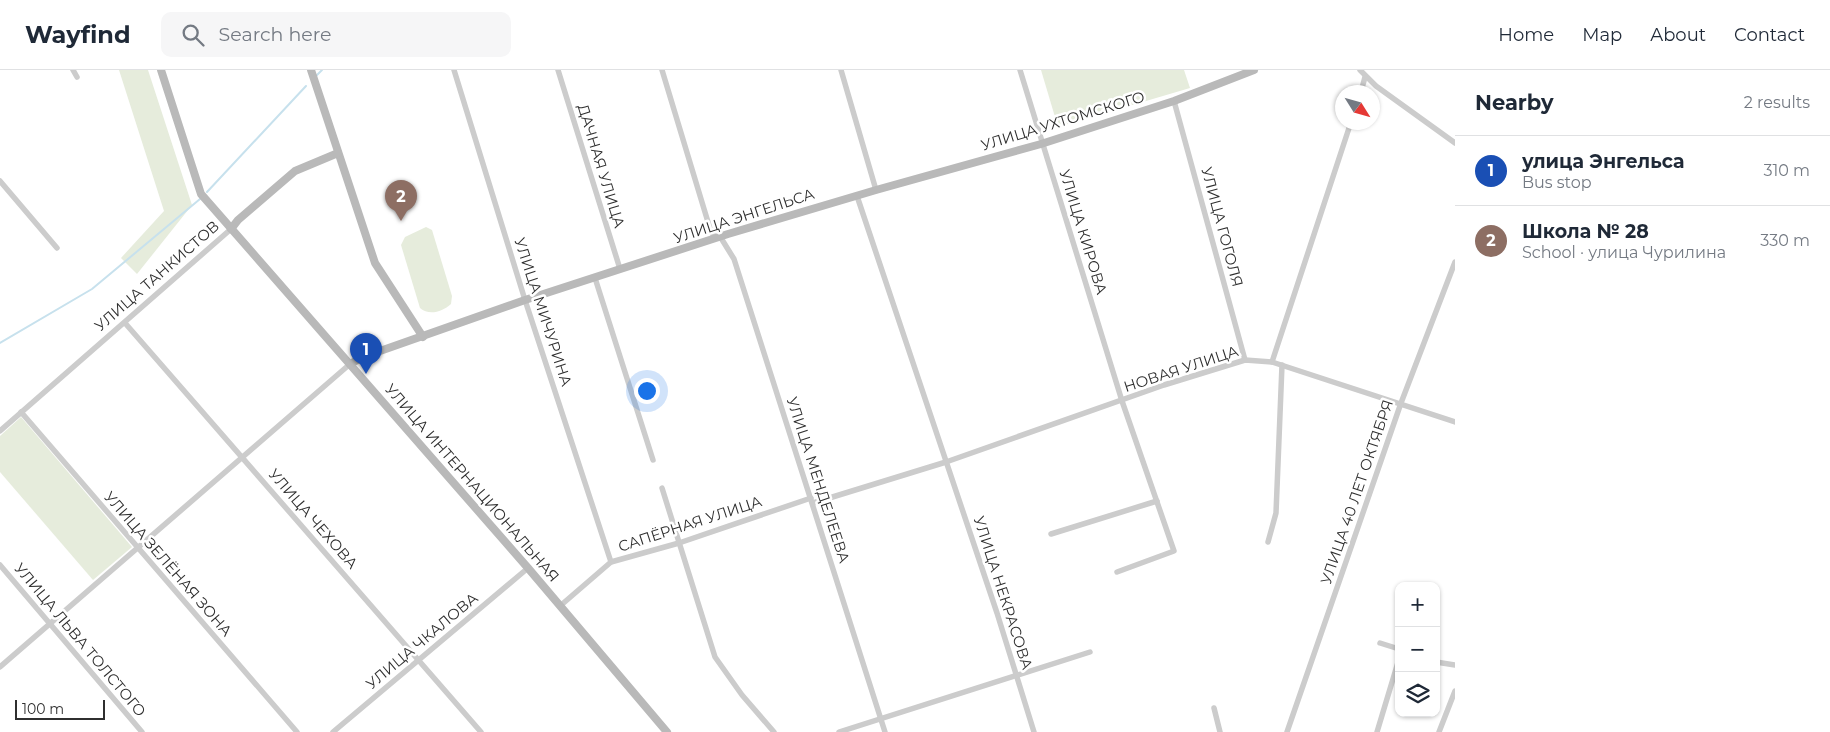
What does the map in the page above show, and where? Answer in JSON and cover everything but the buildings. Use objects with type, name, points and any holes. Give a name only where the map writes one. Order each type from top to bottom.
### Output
[{"type":"main road","name":"УЛИЦА ИНТЕРНАЦИОНАЛЬНАЯ","points":[[161,70],[201,194],[528,568],[667,732]]},
{"type":"main road","points":[[311,70],[375,263],[423,337]]},
{"type":"main road","name":"УЛИЦА УХТОМСКОГО","points":[[876,190],[1041,144],[1174,101],[1254,70]]},
{"type":"main road","name":"УЛИЦА ТАНКИСТОВ","points":[[231,229],[238,220],[295,171],[338,153]]},
{"type":"main road","name":"УЛИЦА ЭНГЕЛЬСА","points":[[350,364],[361,358],[525,300],[876,190]]},
{"type":"street","points":[[73,70],[77,77]]},
{"type":"street","name":"УЛИЦА МИЧУРИНА","points":[[454,70],[525,300],[611,562]]},
{"type":"street","name":"ДАЧНАЯ УЛИЦА","points":[[558,70],[620,270]]},
{"type":"street","name":"УЛИЦА МЕНДЕЛЕЕВА","points":[[662,70],[710,228],[716,238],[721,238],[734,259],[885,732]]},
{"type":"street","points":[[841,70],[876,190]]},
{"type":"street","name":"УЛИЦА КИРОВА","points":[[1020,70],[1041,144],[1122,401],[1174,551],[1117,572]]},
{"type":"street","points":[[1360,70],[1366,77],[1455,143]]},
{"type":"street","points":[[1363,85],[1366,77]]},
{"type":"street","name":"УЛИЦА ГОГОЛЯ","points":[[1174,101],[1244,360]]},
{"type":"street","points":[[1272,362],[1348,130]]},
{"type":"street","points":[[0,181],[57,248]]},
{"type":"street","name":"УЛИЦА НЕКРАСОВА","points":[[857,196],[1018,677],[1034,732]]},
{"type":"street","name":"УЛИЦА ТАНКИСТОВ","points":[[0,430],[231,229]]},
{"type":"street","name":"УЛИЦА 40 ЛЕТ ОКТЯБРЯ","points":[[1287,732],[1401,403],[1455,262]]},
{"type":"street","points":[[595,278],[653,460]]},
{"type":"street","name":"УЛИЦА ЧЕХОВА","points":[[125,323],[481,732]]},
{"type":"street","name":"НОВАЯ УЛИЦА","points":[[946,462],[1244,360],[1272,362],[1455,422]]},
{"type":"street","name":"УЛИЦА ЭНГЕЛЬСА","points":[[0,667],[138,550],[350,364]]},
{"type":"street","points":[[1268,542],[1276,513],[1282,366]]},
{"type":"street","name":"УЛИЦА ЗЕЛЁНАЯ ЗОНА","points":[[21,412],[138,550],[297,732]]},
{"type":"street","name":"САПЁРНАЯ УЛИЦА","points":[[560,606],[611,562],[679,543],[812,500],[946,462]]},
{"type":"street","points":[[662,488],[715,657],[742,695],[774,732]]},
{"type":"street","points":[[1051,534],[1156,501]]},
{"type":"street","name":"УЛИЦА ЛЬВА ТОЛСТОГО","points":[[0,564],[142,732]]},
{"type":"street","name":"УЛИЦА ЧКАЛОВА","points":[[333,732],[528,568]]},
{"type":"street","points":[[1380,643],[1395,648]]},
{"type":"street","points":[[839,732],[1018,677],[1090,652]]},
{"type":"street","points":[[1440,663],[1455,665]]},
{"type":"street","points":[[1377,732],[1395,672]]},
{"type":"street","points":[[1440,732],[1455,691]]},
{"type":"street","points":[[1214,708],[1220,732]]},
{"type":"green space","points":[[119,70],[148,70],[192,205],[137,274],[121,258],[164,211]]},
{"type":"green space","points":[[1041,70],[1184,70],[1190,88],[1058,127]]},
{"type":"green space","points":[[426,227],[432,230],[452,296],[451,304],[440,311],[427,312],[420,308],[401,245],[405,237]]},
{"type":"green space","points":[[21,417],[132,547],[93,580],[0,472],[0,436]]},
{"type":"waterway","points":[[316,76],[322,70]]},
{"type":"waterway","points":[[207,192],[306,86]]},
{"type":"waterway","points":[[0,343],[92,289],[200,199]]},
{"type":"place","name":"Школа № 28","points":[[401,221]]},
{"type":"place","name":"улица Энгельса","points":[[366,374]]}]
